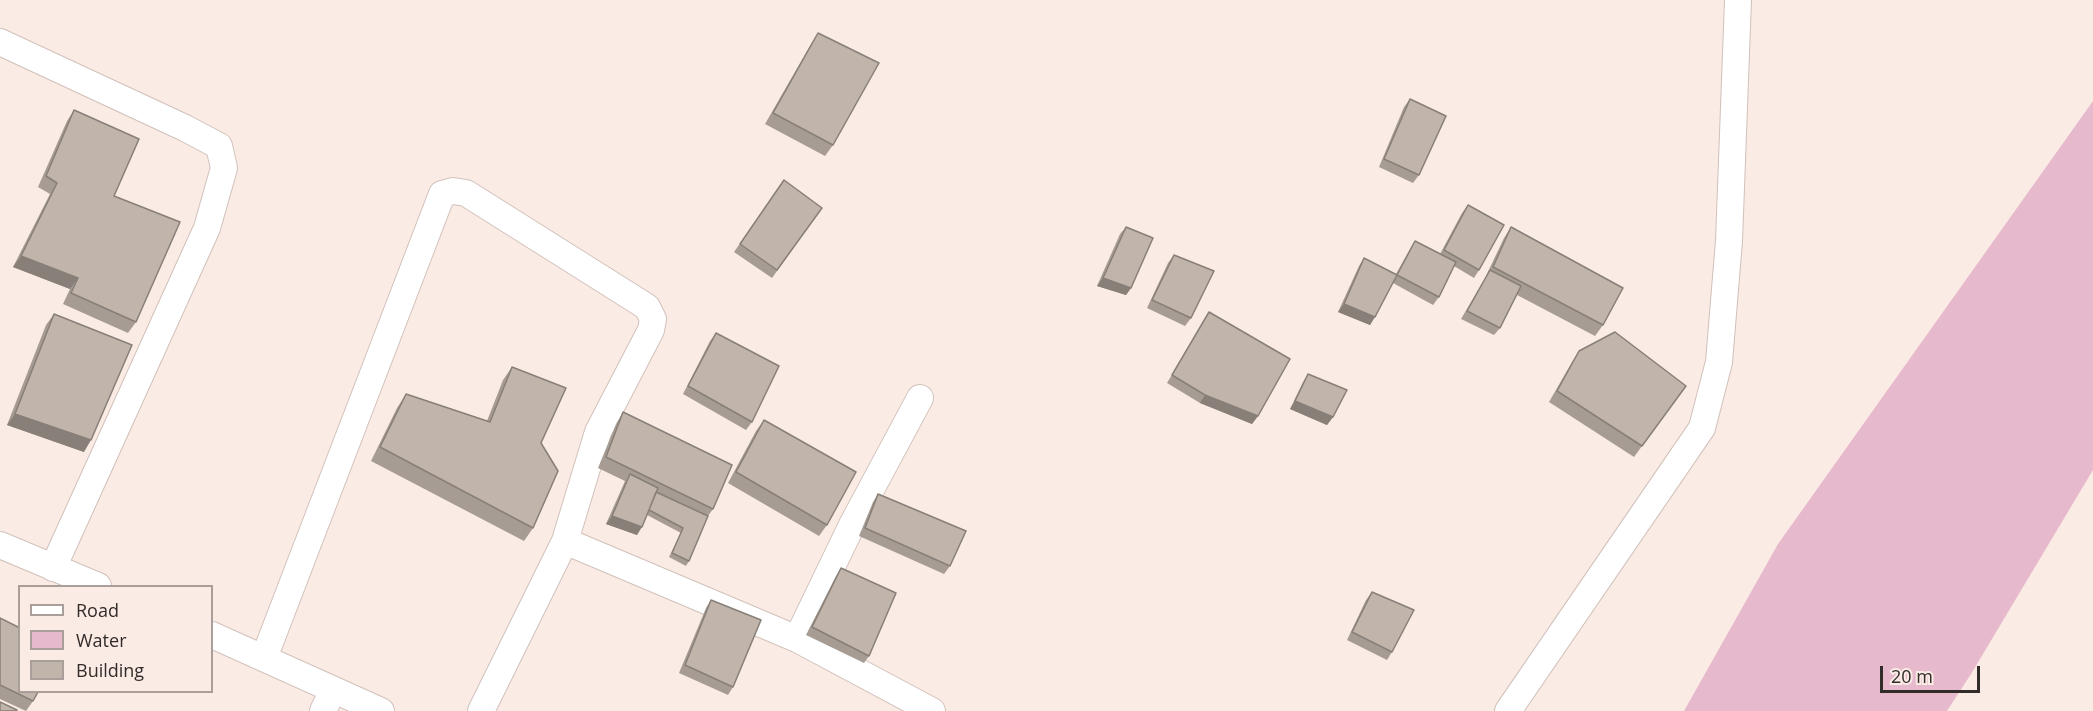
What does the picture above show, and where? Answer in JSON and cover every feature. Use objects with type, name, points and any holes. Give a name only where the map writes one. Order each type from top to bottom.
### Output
[{"type":"street","points":[[1508,711],[1702,428],[1719,362],[1729,242],[1738,0]]},
{"type":"street","points":[[0,42],[219,146],[224,168],[207,228],[53,568]]},
{"type":"street","points":[[264,658],[442,194],[453,191],[466,193],[647,307],[653,319],[651,330],[598,432],[565,541],[481,711]]},
{"type":"street","points":[[797,639],[852,525],[920,398]]},
{"type":"street","points":[[565,541],[797,639],[932,711]]},
{"type":"street","points":[[0,545],[96,585]]},
{"type":"street","points":[[213,635],[264,658],[328,700],[381,711]]},
{"type":"water","points":[[2093,101],[2093,470],[1947,711],[1684,711],[1778,544]]},
{"type":"building","points":[[818,33],[879,63],[833,145],[773,113]]},
{"type":"building","points":[[1410,99],[1446,116],[1419,175],[1384,159]]},
{"type":"building","points":[[74,110],[139,139],[114,196],[180,222],[136,322],[71,293],[78,278],[21,256],[57,183],[46,176]]},
{"type":"building","points":[[784,180],[822,208],[777,270],[740,244]]},
{"type":"building","points":[[1468,205],[1504,225],[1479,270],[1444,250]]},
{"type":"building","points":[[1126,227],[1153,238],[1131,288],[1103,278]]},
{"type":"building","points":[[1511,227],[1623,288],[1603,325],[1493,267]]},
{"type":"building","points":[[1415,241],[1456,262],[1439,297],[1397,275]]},
{"type":"building","points":[[1174,255],[1214,271],[1191,318],[1152,300]]},
{"type":"building","points":[[1364,258],[1397,275],[1375,317],[1344,304]]},
{"type":"building","points":[[1490,270],[1521,286],[1500,328],[1467,311]]},
{"type":"building","points":[[1209,312],[1290,359],[1258,416],[1205,395],[1172,375]]},
{"type":"building","points":[[54,314],[132,345],[91,440],[15,414]]},
{"type":"building","points":[[1615,332],[1686,386],[1642,446],[1557,391],[1579,351]]},
{"type":"building","points":[[716,333],[779,366],[752,422],[688,386]]},
{"type":"building","points":[[512,367],[566,388],[541,443],[558,471],[533,528],[380,447],[406,394],[490,422]]},
{"type":"building","points":[[1308,374],[1347,390],[1333,417],[1295,401]]},
{"type":"building","points":[[623,412],[732,465],[713,509],[606,457]]},
{"type":"building","points":[[764,420],[856,472],[827,525],[736,472]]},
{"type":"building","points":[[630,474],[658,488],[642,527],[612,516]]},
{"type":"building","points":[[656,492],[708,516],[689,561],[672,553],[683,528],[649,510]]},
{"type":"building","points":[[878,494],[966,531],[950,566],[865,528]]},
{"type":"building","points":[[841,568],[896,593],[869,656],[812,627]]},
{"type":"building","points":[[1372,592],[1414,610],[1392,652],[1352,632]]},
{"type":"building","points":[[711,600],[761,620],[733,687],[685,665]]},
{"type":"building","points":[[0,618],[18,627],[18,693],[37,693],[33,701],[0,685]]},
{"type":"building","points":[[0,702],[17,710],[0,711]]}]
